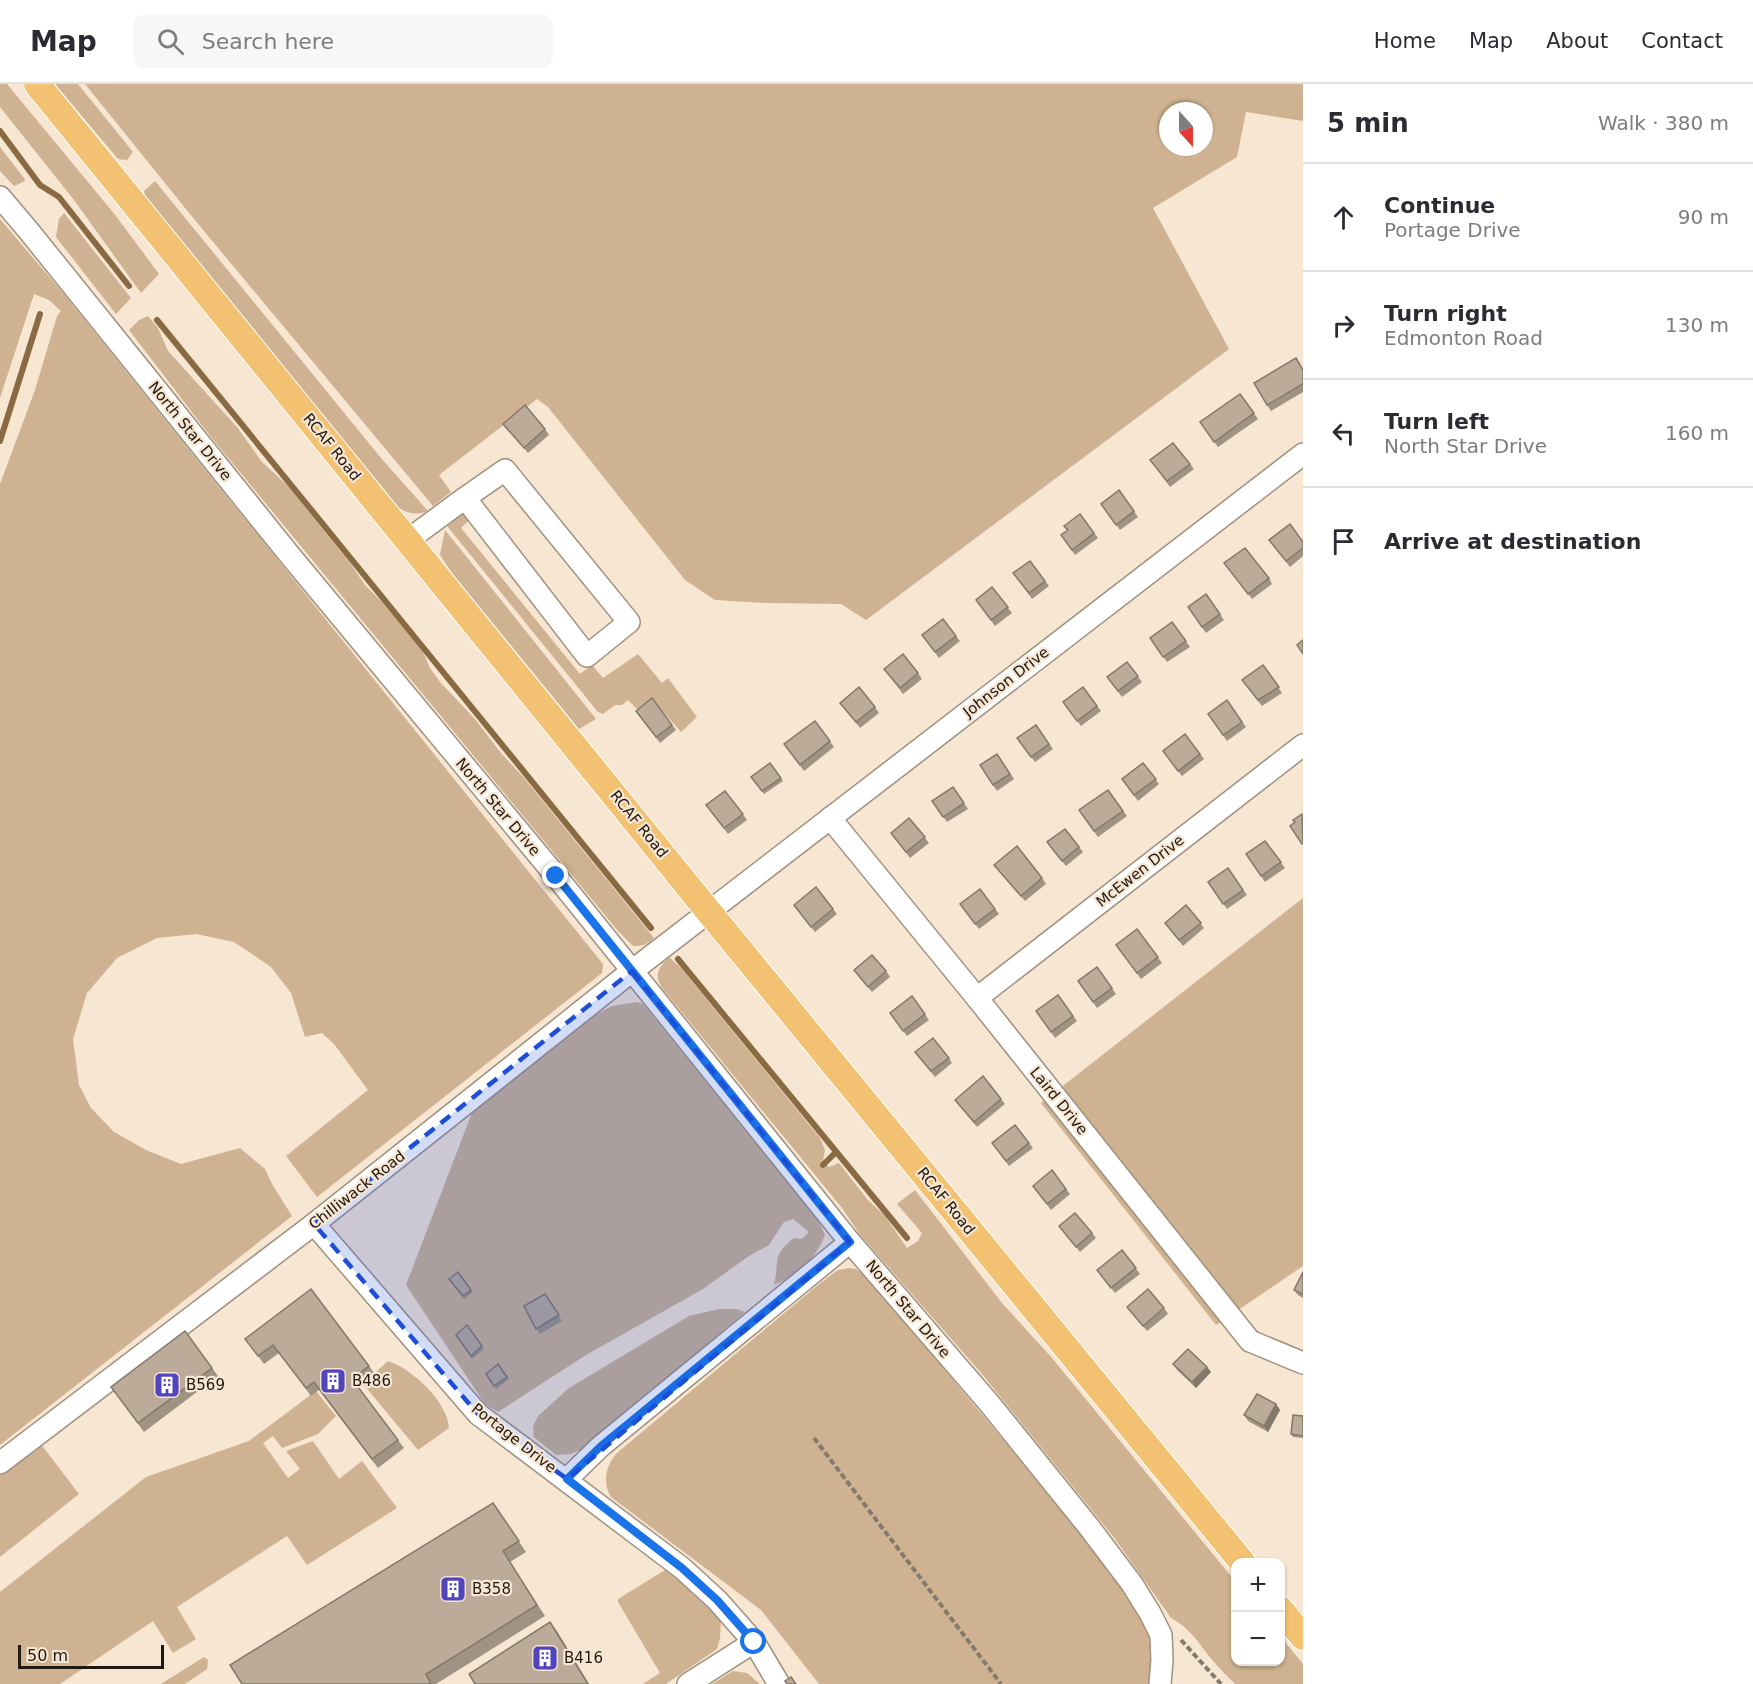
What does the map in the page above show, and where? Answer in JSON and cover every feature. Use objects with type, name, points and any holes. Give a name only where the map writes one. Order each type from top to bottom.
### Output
[{"type":"main road","name":"RCAF Road","points":[[37,84],[1238,1558]]},
{"type":"main road","points":[[1284,1612],[1302,1634]]},
{"type":"street","name":"North Star Drive","points":[[0,197],[288,553],[548,867],[850,1242],[988,1403],[1089,1527],[1132,1584],[1161,1635],[1160,1684]]},
{"type":"street","name":"Johnson Drive","points":[[710,912],[1303,454]]},
{"type":"street","points":[[408,540],[465,498],[505,470],[629,622],[587,656],[465,498]]},
{"type":"street","name":"McEwen Drive","points":[[977,998],[1303,745]]},
{"type":"street","name":"Laird Drive","points":[[830,818],[977,998],[1250,1341],[1303,1363]]},
{"type":"street","name":"Chilliwack Road","points":[[0,1463],[314,1224],[632,971],[710,912]]},
{"type":"street","name":"Portage Drive","points":[[314,1224],[478,1414],[682,1568],[717,1600],[754,1642],[779,1684]]},
{"type":"street","points":[[567,1479],[610,1439],[850,1242]]},
{"type":"street","points":[[688,1684],[754,1642]]},
{"type":"path","points":[[813,1438],[1001,1684]]},
{"type":"path","points":[[1161,1635],[1178,1636],[1221,1684]]},
{"type":"highlighted area","points":[[632,971],[850,1242],[567,1479],[478,1414],[314,1224]]},
{"type":"shaded area","points":[[0,84],[7,84],[116,216],[159,274],[141,293],[74,200],[0,107]]},
{"type":"shaded area","points":[[55,84],[78,84],[133,152],[127,160],[118,159]]},
{"type":"shaded area","points":[[85,84],[1303,84],[1303,121],[1246,112],[1237,157],[1153,208],[1229,349],[866,620],[841,604],[715,600],[685,580],[548,407],[537,399],[439,475],[451,492],[433,506]]},
{"type":"shaded area","points":[[0,147],[25,181],[14,186],[0,171]]},
{"type":"shaded area","points":[[155,181],[381,458],[428,511],[413,513],[399,508],[145,197],[144,191]]},
{"type":"shaded area","points":[[64,213],[131,298],[116,314],[56,237],[59,219]]},
{"type":"shaded area","points":[[0,219],[63,293],[603,964],[602,973],[317,1197],[286,1156],[368,1090],[334,1044],[322,1033],[305,1037],[291,993],[271,967],[234,942],[196,934],[157,938],[117,958],[87,993],[73,1039],[79,1085],[91,1108],[114,1132],[146,1150],[181,1164],[240,1148],[265,1169],[292,1216],[0,1445],[0,484],[35,390],[57,316],[61,311],[49,300],[34,294],[0,398]]},
{"type":"shaded area","points":[[148,316],[158,328],[168,351],[237,427],[262,462],[287,485],[365,585],[423,652],[440,682],[475,719],[654,938],[644,945],[633,946],[618,931],[211,437],[129,330],[139,320]]},
{"type":"shaded area","points":[[462,512],[472,517],[461,528],[580,674],[592,665],[603,678],[638,654],[662,683],[668,678],[697,717],[681,732],[652,699],[637,709],[628,700],[622,705],[615,705],[603,714],[598,712],[447,526]]},
{"type":"shaded area","points":[[445,530],[596,719],[579,729],[454,576],[440,555]]},
{"type":"shaded area","points":[[1303,898],[1303,1266],[1216,1325],[1041,1103]]},
{"type":"shaded area","points":[[669,957],[681,968],[820,1138],[825,1150],[823,1161],[829,1167],[839,1163],[867,1199],[885,1216],[907,1248],[918,1241],[922,1233],[897,1204],[915,1190],[1002,1303],[1052,1358],[1231,1576],[1231,1666],[1285,1666],[1285,1642],[1303,1664],[1303,1684],[1235,1684],[1190,1633],[1171,1618],[1115,1539],[982,1374],[861,1236],[842,1208],[662,988],[658,972]]},
{"type":"shaded area","points":[[637,1002],[643,1004],[818,1220],[825,1235],[805,1266],[774,1285],[779,1254],[782,1249],[794,1238],[802,1239],[809,1232],[793,1219],[784,1222],[769,1245],[749,1256],[703,1289],[586,1355],[498,1412],[485,1404],[406,1285],[473,1110],[597,1014],[612,1006]]},
{"type":"shaded area","points":[[856,1269],[867,1277],[1122,1582],[1152,1634],[1152,1684],[819,1684],[761,1610],[611,1497],[606,1474],[617,1453],[819,1284],[838,1270]]},
{"type":"shaded area","points":[[719,1309],[736,1309],[745,1312],[582,1449],[571,1454],[556,1455],[534,1437],[533,1427],[538,1416],[569,1388],[689,1316]]},
{"type":"shaded area","points":[[388,1361],[407,1371],[427,1387],[447,1418],[449,1428],[418,1450],[363,1384]]},
{"type":"shaded area","points":[[316,1391],[336,1416],[318,1434],[282,1448],[273,1436],[263,1443],[288,1478],[300,1469],[286,1451],[313,1441],[339,1479],[362,1461],[397,1508],[307,1565],[287,1536],[177,1607],[196,1639],[173,1653],[153,1621],[60,1684],[0,1684],[0,1592],[146,1477],[249,1441]]},
{"type":"shaded area","points":[[40,1443],[79,1494],[0,1557],[0,1474]]},
{"type":"shaded area","points":[[665,1570],[692,1591],[721,1620],[720,1638],[717,1649],[666,1684],[643,1684],[660,1673],[618,1599]]},
{"type":"shaded area","points":[[204,1657],[208,1660],[207,1669],[185,1684],[161,1684]]},
{"type":"shaded area","points":[[733,1671],[747,1673],[760,1684],[712,1684]]},
{"type":"building","points":[[1296,358],[1303,370],[1303,384],[1267,405],[1254,383]]},
{"type":"building","points":[[1240,394],[1254,413],[1214,442],[1200,422]]},
{"type":"building","points":[[525,405],[545,429],[524,448],[503,424]]},
{"type":"building","points":[[1173,443],[1190,464],[1167,481],[1150,460]]},
{"type":"building","points":[[1119,490],[1134,511],[1116,525],[1101,504]]},
{"type":"building","points":[[1080,514],[1094,533],[1072,550],[1061,535],[1068,530],[1064,526]]},
{"type":"building","points":[[1290,524],[1303,542],[1303,548],[1286,561],[1269,540]]},
{"type":"building","points":[[1245,548],[1269,578],[1248,594],[1224,563]]},
{"type":"building","points":[[1030,561],[1045,581],[1029,593],[1013,573]]},
{"type":"building","points":[[992,587],[1008,607],[991,620],[976,600]]},
{"type":"building","points":[[1206,594],[1220,614],[1202,627],[1188,607]]},
{"type":"building","points":[[943,619],[956,636],[935,652],[922,635]]},
{"type":"building","points":[[1172,622],[1186,641],[1163,657],[1150,638]]},
{"type":"building","points":[[1303,640],[1303,654],[1297,645]]},
{"type":"building","points":[[903,654],[918,673],[900,688],[884,669]]},
{"type":"building","points":[[1127,662],[1138,676],[1118,691],[1107,677]]},
{"type":"building","points":[[1263,665],[1279,687],[1258,700],[1242,680]]},
{"type":"building","points":[[859,687],[875,707],[856,722],[840,703]]},
{"type":"building","points":[[1083,687],[1097,706],[1077,721],[1063,702]]},
{"type":"building","points":[[652,698],[672,725],[656,737],[636,711]]},
{"type":"building","points":[[1227,700],[1242,722],[1223,735],[1208,714]]},
{"type":"building","points":[[815,721],[830,741],[800,765],[784,744]]},
{"type":"building","points":[[1036,725],[1049,744],[1031,757],[1017,738]]},
{"type":"building","points":[[1185,734],[1200,754],[1178,771],[1163,751]]},
{"type":"building","points":[[997,754],[1010,774],[993,785],[980,765]]},
{"type":"building","points":[[770,763],[781,778],[762,791],[751,777]]},
{"type":"building","points":[[1143,763],[1156,779],[1134,795],[1122,779]]},
{"type":"building","points":[[953,787],[964,803],[943,817],[932,801]]},
{"type":"building","points":[[1108,790],[1123,811],[1094,831],[1079,810]]},
{"type":"building","points":[[725,791],[743,814],[724,828],[706,805]]},
{"type":"building","points":[[1302,814],[1302,844],[1290,826],[1295,822],[1293,820]]},
{"type":"building","points":[[909,818],[925,837],[906,852],[891,833]]},
{"type":"building","points":[[1065,829],[1079,847],[1062,861],[1047,842]]},
{"type":"building","points":[[1265,841],[1281,862],[1261,876],[1246,854]]},
{"type":"building","points":[[1017,846],[1042,878],[1021,896],[994,865]]},
{"type":"building","points":[[1228,868],[1243,890],[1223,904],[1208,882]]},
{"type":"building","points":[[816,887],[833,909],[811,927],[794,905]]},
{"type":"building","points":[[980,889],[995,909],[975,924],[960,904]]},
{"type":"building","points":[[1186,905],[1201,923],[1179,940],[1165,923]]},
{"type":"building","points":[[1137,929],[1158,957],[1137,973],[1116,945]]},
{"type":"building","points":[[872,955],[886,971],[868,987],[854,970]]},
{"type":"building","points":[[1097,967],[1112,988],[1093,1002],[1078,981]]},
{"type":"building","points":[[1058,995],[1073,1016],[1051,1032],[1036,1011]]},
{"type":"building","points":[[912,996],[925,1014],[903,1031],[890,1013]]},
{"type":"building","points":[[933,1038],[949,1058],[931,1071],[915,1052]]},
{"type":"building","points":[[983,1076],[1001,1099],[974,1122],[955,1100]]},
{"type":"building","points":[[1015,1125],[1029,1143],[1006,1161],[992,1143]]},
{"type":"building","points":[[1052,1170],[1066,1189],[1047,1204],[1033,1186]]},
{"type":"building","points":[[1075,1213],[1092,1233],[1076,1247],[1059,1226]]},
{"type":"building","points":[[1122,1250],[1136,1268],[1111,1288],[1097,1270]]},
{"type":"building","points":[[458,1272],[471,1290],[463,1296],[449,1279]]},
{"type":"building","points":[[1303,1272],[1303,1294],[1294,1290]]},
{"type":"building","name":"B486","points":[[311,1289],[369,1366],[352,1379],[398,1440],[372,1459],[314,1382],[306,1388],[273,1345],[258,1356],[245,1339]]},
{"type":"building","points":[[1148,1289],[1164,1308],[1143,1326],[1127,1307]]},
{"type":"building","points":[[545,1294],[559,1315],[536,1329],[524,1306]]},
{"type":"building","points":[[467,1325],[482,1346],[471,1356],[456,1335]]},
{"type":"building","name":"B569","points":[[185,1331],[212,1368],[138,1423],[111,1387]]},
{"type":"building","points":[[1188,1349],[1207,1367],[1192,1382],[1173,1364]]},
{"type":"building","points":[[498,1364],[507,1377],[494,1386],[486,1374]]},
{"type":"building","points":[[1257,1394],[1276,1404],[1264,1426],[1244,1415]]},
{"type":"building","points":[[1293,1415],[1303,1416],[1303,1436],[1291,1434]]},
{"type":"building","name":"B358","points":[[493,1503],[519,1541],[503,1551],[537,1605],[426,1674],[431,1684],[242,1684],[230,1665]]},
{"type":"building","name":"B416","points":[[550,1622],[588,1684],[475,1684],[469,1674]]},
{"type":"building","points":[[791,1677],[796,1684],[787,1684],[785,1681]]},
{"type":"waterway","points":[[0,131],[40,185],[59,197],[129,286]]},
{"type":"waterway","points":[[0,441],[40,314]]},
{"type":"waterway","points":[[157,320],[651,928]]},
{"type":"waterway","points":[[678,959],[907,1238]]},
{"type":"waterway","points":[[823,1165],[835,1153]]},
{"type":"place","name":"B486","points":[[333,1381]]},
{"type":"place","name":"B569","points":[[167,1385]]},
{"type":"place","name":"B358","points":[[453,1589]]},
{"type":"place","name":"B416","points":[[545,1658]]},
{"type":"route","points":[[556,876],[850,1242],[601,1446],[567,1479],[682,1568],[717,1600],[754,1642]]}]
